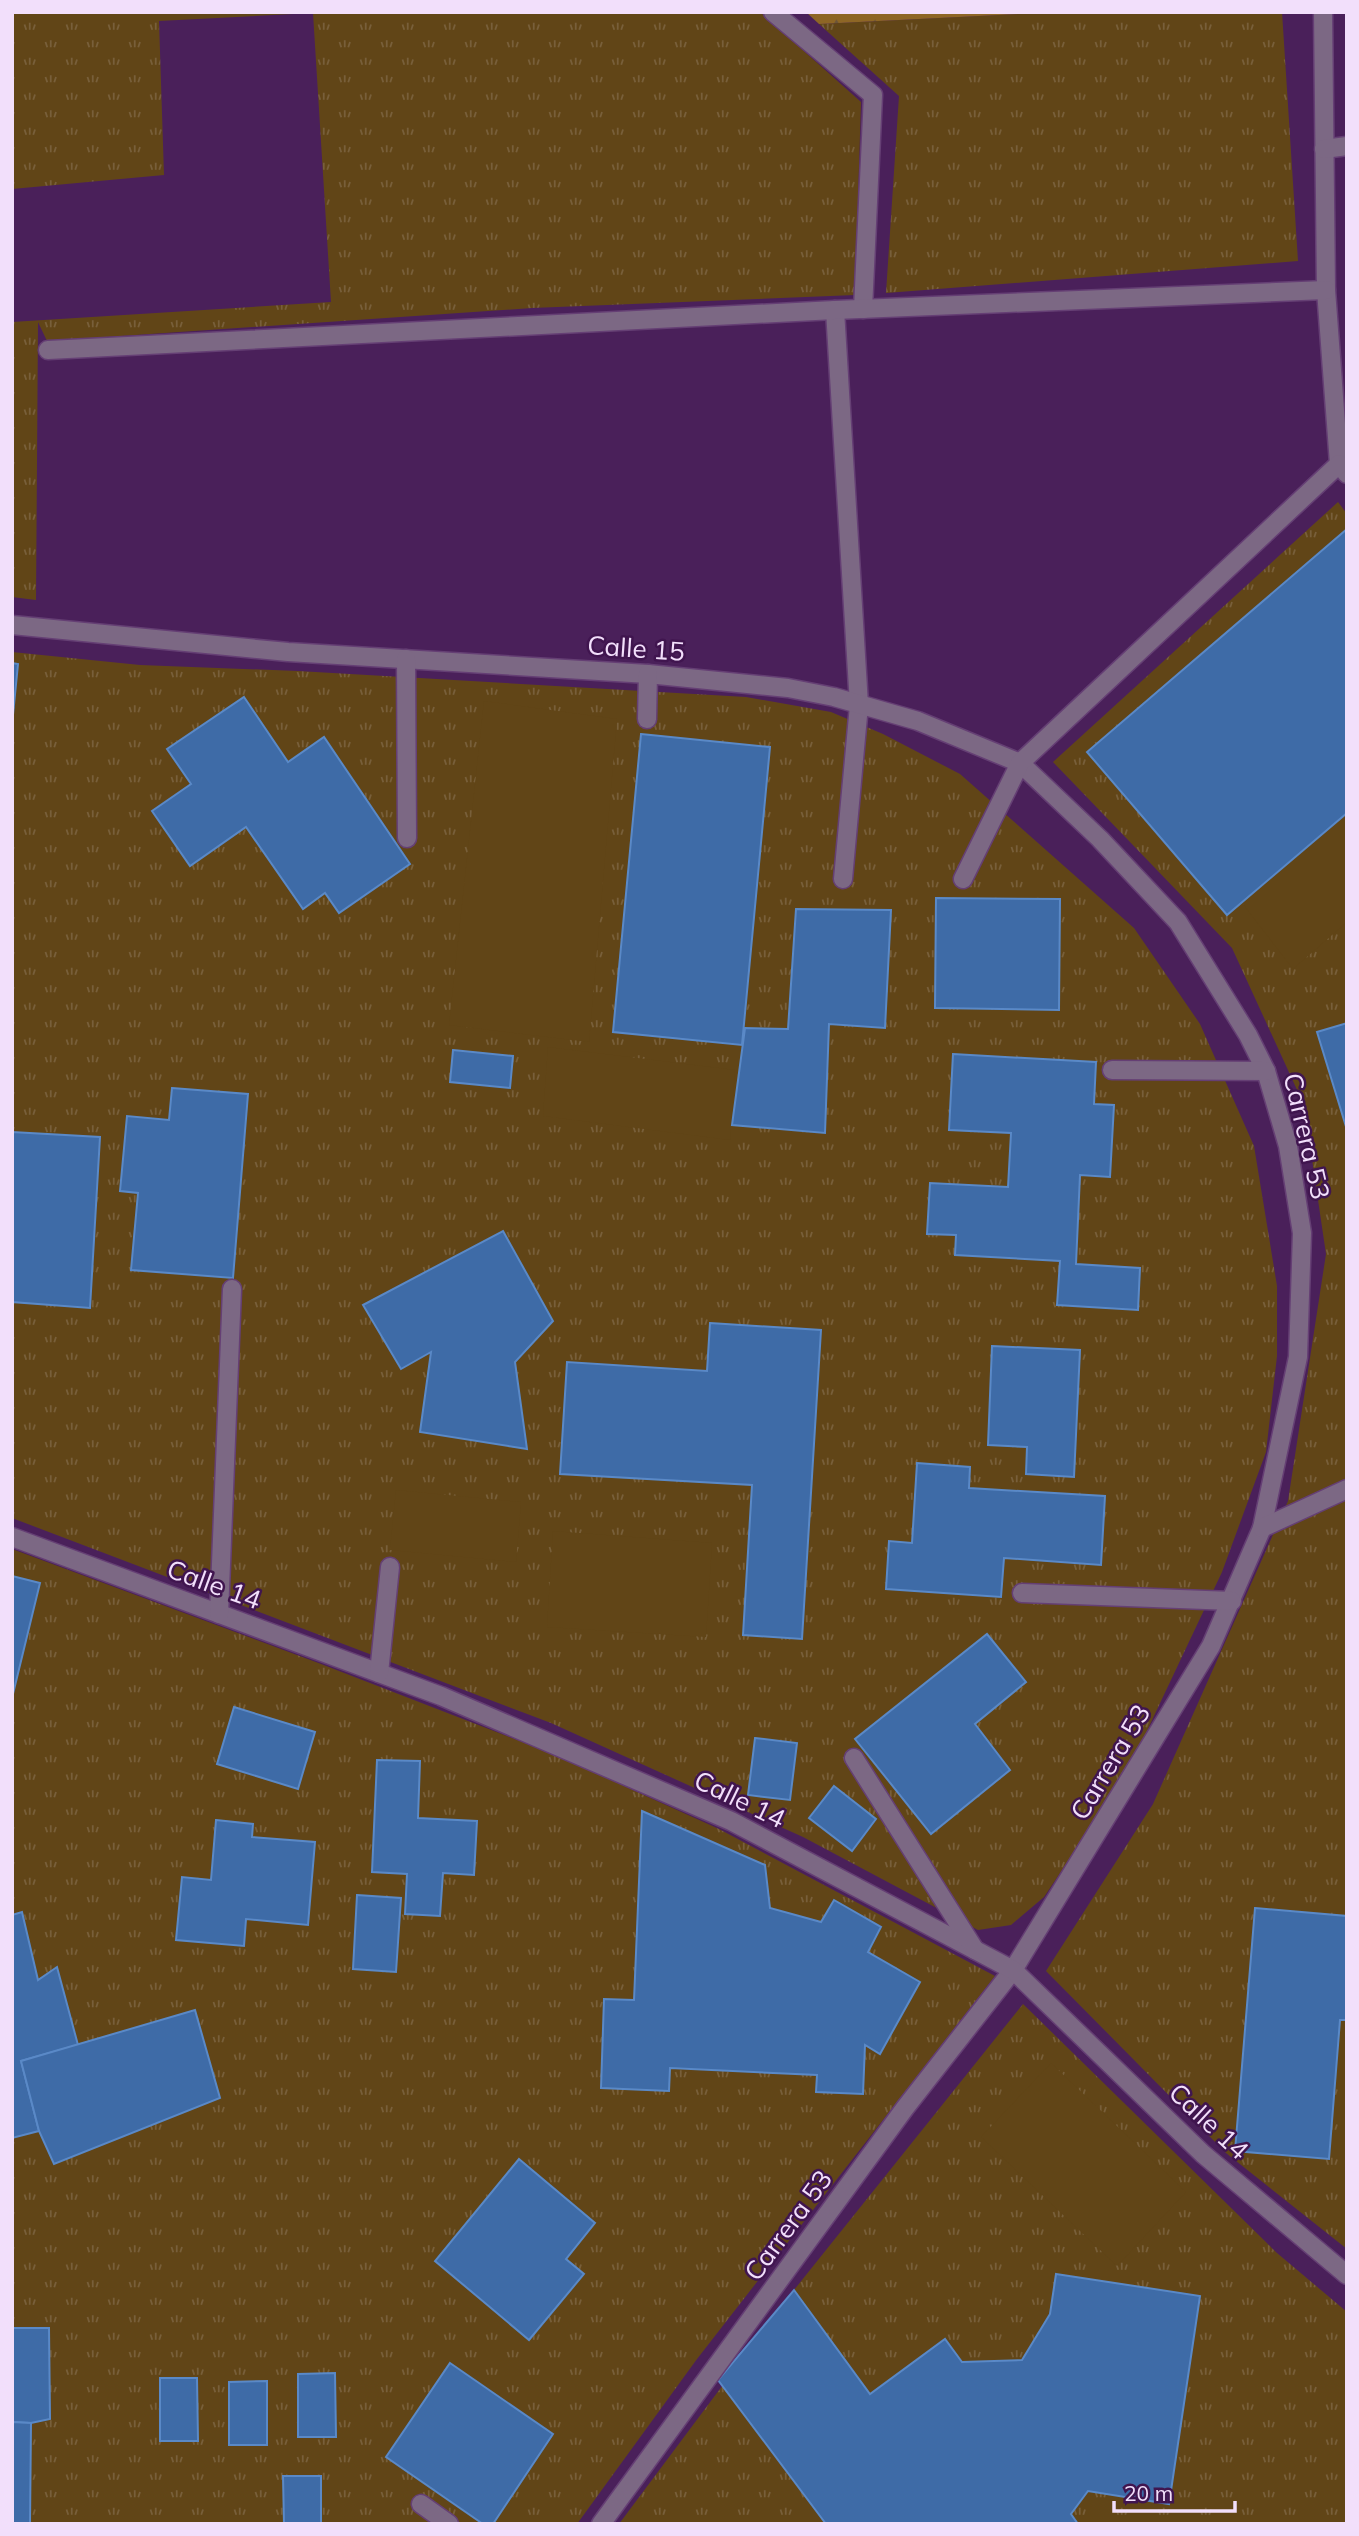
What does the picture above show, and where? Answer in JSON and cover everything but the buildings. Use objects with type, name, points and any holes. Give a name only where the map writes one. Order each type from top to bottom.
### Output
[{"type":"street","points":[[773,12],[873,95],[863,309]]},
{"type":"street","points":[[963,879],[1020,763],[1343,469],[1341,422],[1326,290],[1323,12]]},
{"type":"street","points":[[1324,149],[1347,146]]},
{"type":"street","points":[[48,350],[835,310],[1326,290]]},
{"type":"street","points":[[835,310],[859,705],[843,879]]},
{"type":"street","name":"Calle 15","points":[[12,625],[288,652],[649,674],[788,688],[859,705],[918,721],[1020,763],[1100,839],[1178,922]]},
{"type":"street","points":[[406,659],[407,838]]},
{"type":"street","points":[[647,719],[649,674]]},
{"type":"street","name":"Carrera 53","points":[[601,2524],[905,2108],[1013,1970],[1211,1646],[1262,1528],[1298,1357],[1302,1233],[1288,1146],[1266,1071],[1248,1035],[1178,922]]},
{"type":"street","points":[[1112,1070],[1266,1071]]},
{"type":"street","points":[[219,1614],[232,1289]]},
{"type":"street","points":[[1262,1528],[1347,1489]]},
{"type":"street","name":"Calle 14","points":[[12,1537],[441,1696],[731,1821],[1013,1970],[1203,2154],[1347,2275]]},
{"type":"street","points":[[379,1673],[390,1567]]},
{"type":"street","points":[[1022,1593],[1232,1601]]},
{"type":"street","points":[[855,1758],[975,1950]]},
{"type":"street","points":[[421,2504],[449,2524]]},
{"type":"green space","points":[[12,12],[760,12],[861,102],[855,295],[532,308],[47,341],[38,322],[36,600],[12,597],[12,322],[331,302],[313,13],[159,21],[164,175],[12,189]]},
{"type":"green space","points":[[806,12],[1055,12],[819,24]]},
{"type":"green space","points":[[1055,12],[1282,12],[1298,261],[886,293],[899,96],[819,24]]},
{"type":"green space","points":[[1338,502],[1347,514],[1347,2249],[1226,2153],[1046,1971],[1153,1804],[1288,1501],[1326,1254],[1304,1105],[1232,948],[1053,762]]},
{"type":"green space","points":[[12,652],[140,665],[298,671],[746,697],[831,712],[883,734],[960,774],[1134,928],[1200,1024],[1254,1146],[1277,1286],[1277,1356],[1266,1452],[1222,1572],[1127,1773],[1044,1897],[1011,1925],[978,1930],[803,1837],[551,1723],[12,1518]]},
{"type":"green space","points":[[484,701],[617,719],[589,1042],[449,1025]]},
{"type":"green space","points":[[1347,813],[1347,922],[1293,969],[1242,903]]},
{"type":"green space","points":[[548,1047],[735,1070],[730,1140],[543,1116]]},
{"type":"green space","points":[[396,1490],[521,1502],[516,1562],[390,1550]]},
{"type":"green space","points":[[553,1531],[712,1543],[706,1637],[547,1627]]},
{"type":"green space","points":[[12,1549],[553,1754],[719,1829],[995,1976],[697,2359],[577,2524],[12,2524]]},
{"type":"green space","points":[[1023,2004],[1277,2253],[1347,2312],[1347,2524],[619,2524],[794,2290]]},
{"type":"green space","points":[[1051,2063],[1186,2192],[1117,2266],[981,2137]]}]
